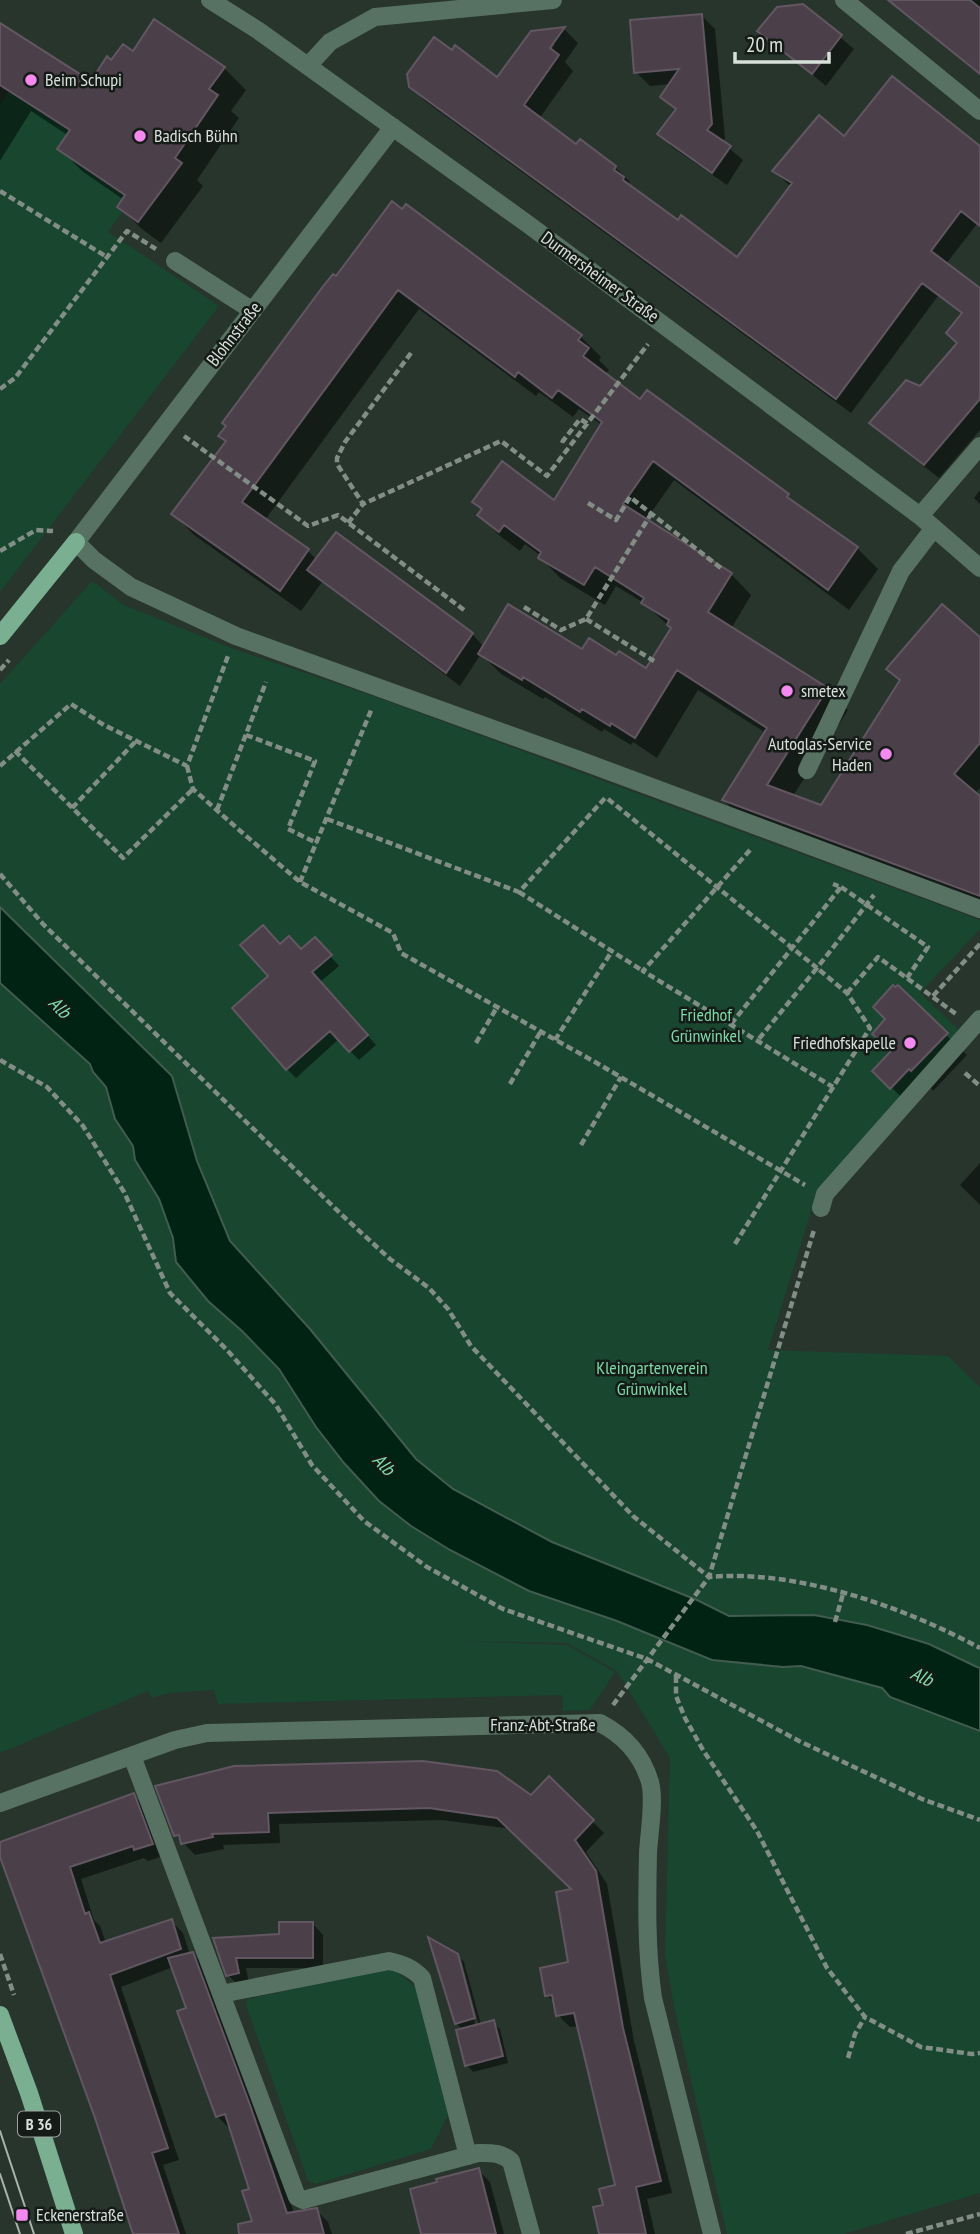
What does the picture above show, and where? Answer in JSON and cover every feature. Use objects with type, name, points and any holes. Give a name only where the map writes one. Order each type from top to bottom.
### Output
[{"type":"main road","points":[[0,636],[76,542]]},
{"type":"main road","name":"B 36","points":[[0,2015],[29,2093],[74,2234]]},
{"type":"street","name":"Durmersheimer Straße","points":[[210,0],[308,66],[663,324],[920,516],[980,568]]},
{"type":"street","points":[[308,66],[330,42],[374,17],[553,0]]},
{"type":"street","points":[[844,0],[980,111]]},
{"type":"street","name":"Blohnstraße","points":[[76,542],[393,127]]},
{"type":"street","points":[[175,261],[253,311]]},
{"type":"street","points":[[920,516],[980,446]]},
{"type":"street","points":[[807,770],[901,571],[934,528]]},
{"type":"street","points":[[76,542],[94,560],[131,587],[236,636],[980,909]]},
{"type":"street","points":[[823,1201],[980,1019]]},
{"type":"street","name":"Franz-Abt-Straße","points":[[0,1803],[175,1740],[207,1733],[600,1723],[627,1741],[643,1763],[651,1786],[647,1959],[653,1998],[712,2234]]},
{"type":"street","points":[[132,1756],[297,2197],[303,2200],[468,2156],[493,2152],[504,2155],[511,2161],[531,2234]]},
{"type":"street","points":[[221,1994],[389,1961],[412,1969],[422,1978],[468,2156]]},
{"type":"path","points":[[0,191],[107,257]]},
{"type":"path","points":[[0,389],[15,378],[127,231],[175,261]]},
{"type":"path","points":[[348,523],[363,504],[501,441],[547,476],[663,324]]},
{"type":"path","points":[[363,504],[337,464],[337,458],[345,442],[411,353]]},
{"type":"path","points":[[561,440],[563,441],[580,419],[588,424]]},
{"type":"path","points":[[167,423],[308,526],[338,515],[464,610]]},
{"type":"path","points":[[588,503],[616,520],[630,497],[722,569]]},
{"type":"path","points":[[524,607],[561,629],[586,619],[652,514]]},
{"type":"path","points":[[0,551],[36,530],[55,531],[76,542]]},
{"type":"path","points":[[586,619],[654,661]]},
{"type":"path","points":[[236,636],[187,766],[194,789],[300,882],[393,933],[401,953],[621,1077],[780,1171],[823,1201],[709,1577],[600,1723]]},
{"type":"path","points":[[217,810],[266,682]]},
{"type":"path","points":[[300,882],[380,688]]},
{"type":"path","points":[[0,766],[71,704],[104,725],[187,766]]},
{"type":"path","points":[[371,710],[384,715]]},
{"type":"path","points":[[246,735],[315,761],[288,829],[317,843]]},
{"type":"path","points":[[72,808],[135,741]]},
{"type":"path","points":[[15,751],[123,858],[194,789]]},
{"type":"path","points":[[593,793],[606,797],[847,993],[870,1028],[735,1244]]},
{"type":"path","points":[[519,891],[606,797]]},
{"type":"path","points":[[327,819],[519,891],[643,971],[833,1087]]},
{"type":"path","points":[[643,971],[750,850],[761,854]]},
{"type":"path","points":[[0,874],[86,966],[343,1216],[390,1259],[429,1288],[448,1309],[471,1346],[633,1516],[709,1577],[745,1575],[808,1585],[843,1594],[878,1604],[946,1630],[980,1648]]},
{"type":"path","points":[[758,1040],[868,905],[886,875]]},
{"type":"path","points":[[829,882],[841,887],[928,947],[907,978]]},
{"type":"path","points":[[731,1024],[841,887]]},
{"type":"path","points":[[933,996],[980,944]]},
{"type":"path","points":[[555,1040],[612,951]]},
{"type":"path","points":[[847,993],[878,957],[948,1007]]},
{"type":"path","points":[[476,1043],[497,1007]]},
{"type":"path","points":[[510,1084],[541,1031]]},
{"type":"path","points":[[0,1060],[47,1087],[83,1126],[124,1192],[170,1293],[226,1349],[276,1405],[312,1465],[364,1521],[427,1567],[503,1609],[647,1658],[799,1741],[922,1799],[980,1820]]},
{"type":"path","points":[[581,1145],[621,1077]]},
{"type":"path","points":[[835,1622],[843,1594]]},
{"type":"path","points":[[676,1675],[676,1696],[685,1718],[757,1831],[827,1968],[865,2017],[921,2047],[980,2053]]},
{"type":"path","points":[[848,2058],[855,2034],[865,2017]]},
{"type":"path","points":[[906,2234],[980,2214]]},
{"type":"green space","points":[[9,91],[70,130],[125,195],[123,211],[108,232],[219,306],[0,592],[0,104]]},
{"type":"green space","points":[[92,581],[124,605],[231,648],[376,697],[980,920],[980,929],[920,993],[960,1031],[817,1192],[768,1350],[948,1356],[980,1387],[980,2193],[844,2234],[727,2234],[674,2007],[665,1954],[670,1758],[617,1671],[567,1643],[457,1641],[567,1645],[615,1672],[590,1710],[563,1711],[562,1695],[218,1704],[214,1690],[168,1693],[152,1698],[148,1691],[0,1753],[0,684]]},
{"type":"green space","points":[[392,1968],[417,1988],[450,2111],[431,2149],[316,2184],[308,2181],[246,2005],[248,1999]]},
{"type":"water","name":"Alb","points":[[0,907],[172,1076],[197,1161],[230,1241],[310,1329],[416,1459],[453,1489],[552,1542],[697,1600],[729,1616],[814,1615],[867,1625],[929,1644],[980,1668],[980,1731],[890,1697],[882,1688],[801,1666],[783,1667],[712,1660],[617,1621],[529,1591],[450,1550],[411,1526],[379,1501],[316,1427],[279,1369],[208,1301],[176,1262],[173,1238],[159,1199],[135,1160],[133,1146],[115,1119],[106,1087],[93,1072],[90,1064],[0,983]]},
{"type":"building","points":[[888,0],[970,0],[980,8],[980,74]]},
{"type":"building","points":[[803,4],[842,35],[812,74],[757,31],[777,7]]},
{"type":"building","points":[[702,14],[712,124],[707,130],[731,146],[712,173],[657,134],[676,109],[660,97],[679,69],[634,73],[630,20]]},
{"type":"building","points":[[154,19],[225,67],[209,89],[218,95],[175,158],[182,163],[138,222],[117,207],[125,195],[57,149],[70,130],[0,85],[0,23],[91,81],[107,56],[111,60],[123,44],[133,51]]},
{"type":"building","points":[[565,27],[550,48],[559,55],[524,105],[576,144],[580,139],[616,166],[614,170],[624,177],[623,180],[678,220],[681,215],[737,257],[792,183],[772,171],[819,115],[844,136],[892,76],[980,146],[980,226],[961,211],[931,251],[980,288],[980,399],[924,465],[869,423],[906,380],[920,386],[957,343],[946,333],[962,313],[922,283],[836,399],[409,87],[407,74],[434,37],[452,50],[455,45],[497,77],[531,31]]},
{"type":"building","points":[[392,201],[402,209],[406,204],[582,335],[578,340],[589,348],[583,356],[640,399],[647,390],[789,494],[787,497],[858,547],[828,590],[653,461],[623,504],[732,573],[708,612],[828,688],[767,785],[821,805],[900,680],[886,669],[942,604],[980,637],[980,743],[954,774],[980,796],[980,896],[722,800],[767,728],[677,670],[635,738],[582,709],[580,712],[523,677],[522,680],[478,654],[508,604],[582,649],[589,638],[616,655],[619,651],[646,668],[671,628],[667,625],[669,620],[641,603],[644,598],[595,567],[584,585],[538,558],[541,552],[504,525],[499,532],[477,515],[482,509],[472,502],[502,461],[554,500],[602,422],[558,390],[552,398],[518,372],[515,377],[398,290],[242,502],[309,549],[280,591],[171,514],[226,441],[218,436],[226,426],[222,423],[324,285],[333,274],[336,276]]},
{"type":"building","points":[[336,532],[473,633],[446,673],[307,570]]},
{"type":"building","points":[[263,925],[280,944],[289,936],[301,949],[315,937],[332,955],[312,972],[368,1035],[349,1052],[330,1031],[286,1070],[232,1008],[268,976],[240,945]]},
{"type":"building","name":"Friedhofskapelle","points":[[893,985],[898,985],[948,1033],[890,1089],[872,1071],[891,1051],[872,1034],[885,1019],[873,1007]]},
{"type":"building","points":[[423,1761],[497,1771],[531,1795],[549,1776],[594,1820],[575,1840],[596,1871],[623,2028],[661,2181],[636,2187],[646,2234],[599,2234],[593,2207],[603,2205],[599,2189],[615,2185],[574,2013],[556,2016],[552,1995],[545,1996],[540,1968],[568,1962],[556,1892],[571,1889],[497,1818],[429,1808],[268,1813],[269,1832],[212,1834],[213,1837],[181,1844],[179,1835],[174,1836],[155,1786],[234,1766]]},
{"type":"building","points":[[134,1793],[153,1844],[134,1850],[133,1846],[70,1867],[85,1914],[89,1912],[100,1943],[172,1919],[181,1949],[110,1975],[168,2148],[152,2153],[179,2234],[133,2234],[95,2118],[0,1857],[0,1842]]},
{"type":"building","points":[[279,1922],[313,1922],[313,1958],[236,1958],[239,1973],[226,1976],[213,1938],[279,1934]]},
{"type":"building","points":[[428,1937],[458,1954],[475,2018],[455,2024]]},
{"type":"building","points":[[193,1952],[287,2213],[317,2208],[324,2234],[239,2234],[238,2224],[252,2221],[242,2191],[249,2189],[225,2114],[216,2117],[177,2011],[186,2008],[168,1958]]},
{"type":"building","points":[[494,2020],[503,2056],[465,2066],[456,2030]]},
{"type":"building","points":[[479,2168],[496,2234],[421,2234],[410,2189]]},
{"type":"tram line","points":[[0,2131],[34,2234]]},
{"type":"tram line","points":[[0,2174],[20,2234]]},
{"type":"place","name":"Beim Schupi","points":[[31,80]]},
{"type":"place","name":"Badisch Bühn","points":[[140,136]]},
{"type":"place","name":"smetex","points":[[787,691]]},
{"type":"place","name":"Autoglas-Service Haden","points":[[886,754]]},
{"type":"place","name":"Friedhofskapelle","points":[[910,1043]]},
{"type":"place","name":"Eckenerstraße","points":[[22,2215]]},
{"type":"park label","name":"Friedhof Grünwinkel","points":[[706,1025]]},
{"type":"park label","name":"Kleingartenverein Grünwinkel","points":[[652,1378]]}]
